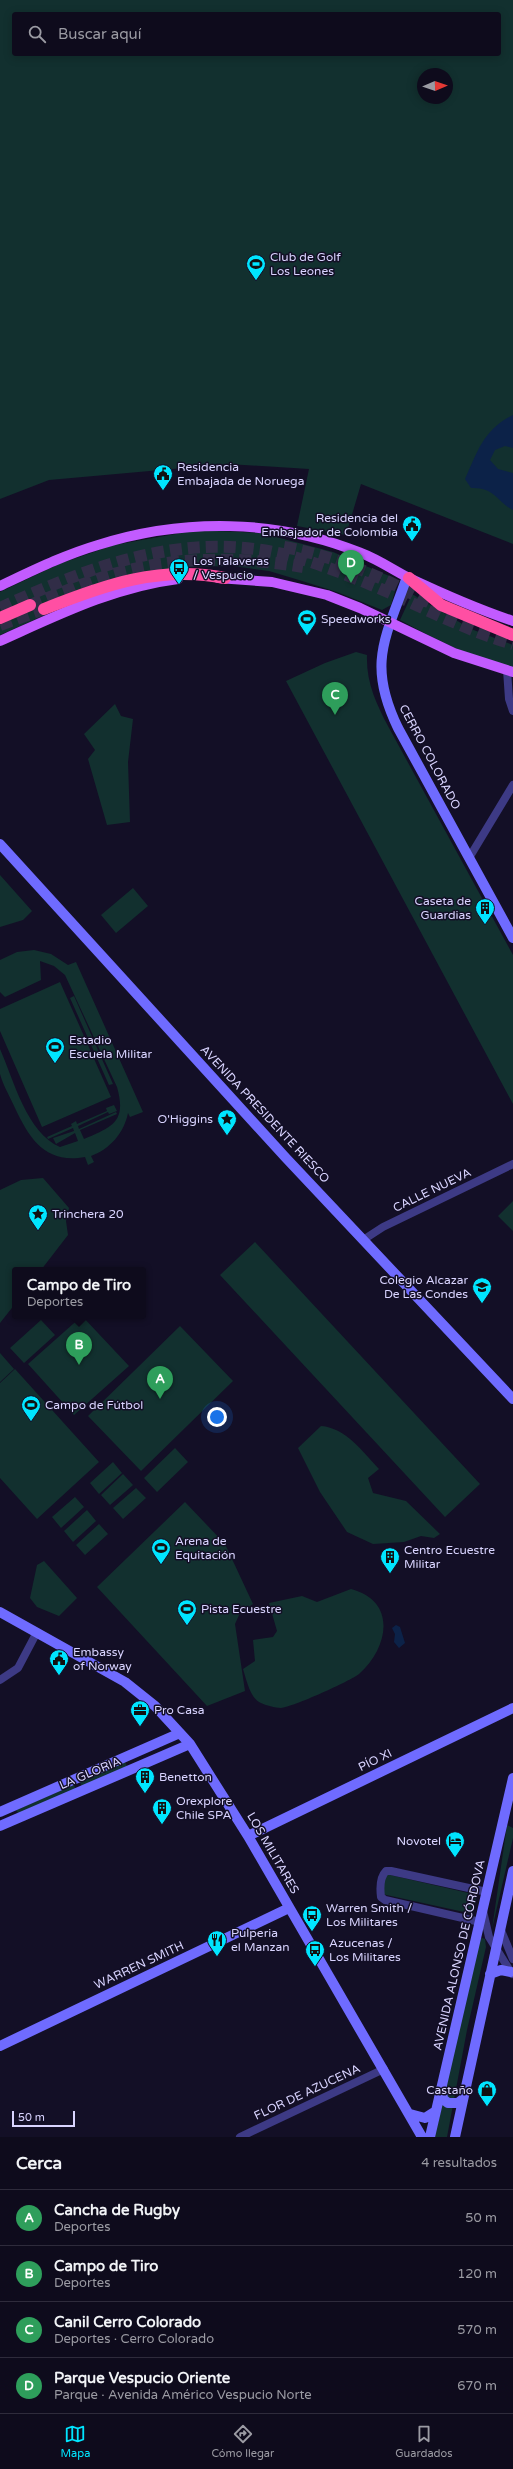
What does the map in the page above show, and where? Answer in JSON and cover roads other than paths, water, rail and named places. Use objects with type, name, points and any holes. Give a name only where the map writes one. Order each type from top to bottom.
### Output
[{"type":"highway","points":[[44,609],[98,588],[142,576],[190,573],[225,578]]},
{"type":"highway","points":[[408,577],[441,605],[513,635]]},
{"type":"highway","points":[[0,618],[30,605]]},
{"type":"main road","points":[[0,586],[72,553],[98,545],[166,529],[207,526],[251,527],[310,536],[363,554],[408,577],[513,621]]},
{"type":"main road","name":"CERRO COLORADO","points":[[408,577],[391,623],[383,649],[380,668],[388,706],[513,938]]},
{"type":"main road","points":[[0,641],[109,594],[157,582],[190,578],[225,578],[272,582],[310,590],[349,603],[454,653],[510,671]]},
{"type":"main road","name":"AVENIDA PRESIDENTE RIESCO","points":[[0,844],[363,1240],[513,1399]]},
{"type":"main road","name":"LOS MILITARES","points":[[0,1612],[125,1682],[155,1706],[190,1744],[248,1836],[422,2137]]},
{"type":"main road","name":"PÍO XI","points":[[248,1836],[513,1708]]},
{"type":"main road","points":[[503,1713],[513,1716]]},
{"type":"main road","name":"LA GLORIA","points":[[0,1812],[180,1733]]},
{"type":"main road","name":"LA GLORIA","points":[[0,1826],[190,1744]]},
{"type":"main road","points":[[128,1756],[134,1768]]},
{"type":"main road","name":"AVENIDA ALONSO DE CÓRDOVA","points":[[430,2137],[442,2091],[513,1778]]},
{"type":"main road","points":[[76,1779],[82,1791]]},
{"type":"main road","points":[[11,1808],[16,1819]]},
{"type":"main road","points":[[455,2137],[513,1871]]},
{"type":"main road","name":"WARREN SMITH","points":[[0,2046],[289,1908]]},
{"type":"main road","points":[[490,1974],[501,1970],[512,1974]]},
{"type":"main road","points":[[442,2091],[443,2099],[448,2103],[458,2103],[463,2099]]},
{"type":"main road","points":[[410,2114],[425,2118],[436,2111]]},
{"type":"street","points":[[510,671],[509,699],[513,711]]},
{"type":"street","points":[[469,858],[513,785]]},
{"type":"street","name":"CALLE NUEVA","points":[[363,1240],[383,1227],[513,1164]]},
{"type":"street","points":[[0,1680],[18,1668],[37,1632]]},
{"type":"street","points":[[480,1922],[385,1900],[381,1897],[380,1892],[383,1874],[386,1871],[391,1871],[487,1892]]},
{"type":"street","points":[[483,1910],[489,1937],[495,1949],[512,1974]]},
{"type":"street","points":[[500,1928],[513,1959]]},
{"type":"street","name":"FLOR DE AZUCENA","points":[[240,2137],[384,2069]]},
{"type":"water","points":[[513,415],[513,448],[505,446],[495,450],[490,460],[498,469],[513,473],[513,510],[490,492],[479,488],[471,488],[465,479],[478,450],[488,434],[495,427]]},
{"type":"water","points":[[396,1625],[400,1627],[405,1643],[399,1648],[394,1642],[395,1634],[392,1628]]},
{"type":"tunnel","points":[[0,608],[62,581],[94,569],[127,560],[160,552],[193,548],[227,547],[262,550],[290,556],[319,565],[374,586],[477,632],[513,644]]},
{"type":"tunnel","points":[[284,547],[305,551],[365,571],[441,609]]},
{"type":"tunnel","points":[[30,605],[107,576],[131,569],[180,561],[254,561],[303,567]]},
{"type":"tunnel","points":[[0,625],[44,609]]},
{"type":"place","name":"Club de Golf Los Leones","points":[[256,281]]},
{"type":"place","name":"Residencia Embajada de Noruega","points":[[163,491]]},
{"type":"place","name":"Residencia del Embajador de Colombia","points":[[412,542]]},
{"type":"place","name":"Parque Vespucio Oriente","points":[[351,583]]},
{"type":"place","name":"Los Talaveras / Vespucio","points":[[179,585]]},
{"type":"place","name":"Speedworks","points":[[307,636]]},
{"type":"place","name":"Canil Cerro Colorado","points":[[335,715]]},
{"type":"place","name":"Caseta de Guardias","points":[[485,925]]},
{"type":"place","name":"Estadio Escuela Militar","points":[[55,1064]]},
{"type":"place","name":"O'Higgins","points":[[227,1136]]},
{"type":"place","name":"Trinchera 20","points":[[38,1231]]},
{"type":"place","name":"Colegio Alcazar De Las Condes","points":[[482,1304]]},
{"type":"place","name":"Campo de Tiro","points":[[79,1365]]},
{"type":"place","name":"Cancha de Rugby","points":[[160,1399]]},
{"type":"place","name":"Campo de Fútbol","points":[[31,1422]]},
{"type":"place","name":"Arena de Equitación","points":[[161,1565]]},
{"type":"place","name":"Centro Ecuestre Militar","points":[[390,1574]]},
{"type":"place","name":"Pista Ecuestre","points":[[187,1626]]},
{"type":"place","name":"Embassy of Norway","points":[[59,1676]]},
{"type":"place","name":"Pro Casa","points":[[140,1727]]},
{"type":"place","name":"Benetton","points":[[145,1794]]},
{"type":"place","name":"Orexplore Chile SPA","points":[[162,1825]]},
{"type":"place","name":"Novotel","points":[[455,1858]]},
{"type":"place","name":"Warren Smith / Los Militares","points":[[312,1932]]},
{"type":"place","name":"Pulperia el Manzan","points":[[217,1957]]},
{"type":"place","name":"Azucenas / Los Militares","points":[[315,1967]]},
{"type":"place","name":"Castaño","points":[[487,2107]]}]
